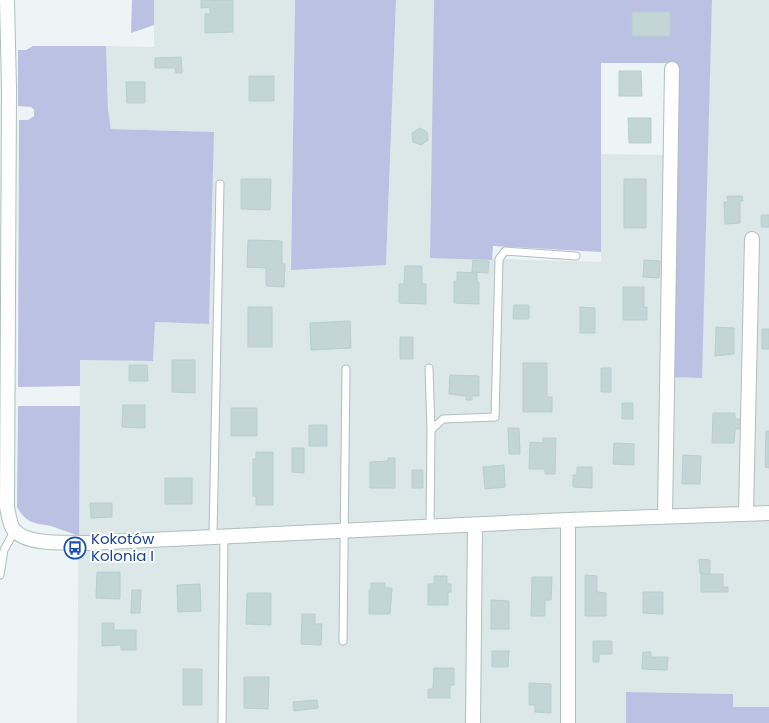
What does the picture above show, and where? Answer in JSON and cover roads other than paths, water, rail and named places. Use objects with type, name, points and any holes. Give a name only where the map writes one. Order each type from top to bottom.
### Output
[{"type":"street","points":[[7,0],[9,105],[7,488],[9,519],[15,530],[31,539],[86,543],[568,520],[769,513]]},
{"type":"street","points":[[665,516],[672,69]]},
{"type":"street","points":[[746,513],[752,239]]},
{"type":"street","points":[[568,520],[568,723]]},
{"type":"street","points":[[473,723],[475,525]]},
{"type":"lane","points":[[220,184],[219,536],[222,723]]},
{"type":"lane","points":[[431,430],[443,419],[496,417],[499,259],[505,251],[576,256]]},
{"type":"lane","points":[[429,368],[431,430],[430,527]]},
{"type":"lane","points":[[344,641],[346,369]]},
{"type":"lane","points":[[0,575],[4,550],[15,530]]},
{"type":"place","name":"Kokotów Kolonia I","points":[[75,548]]}]
